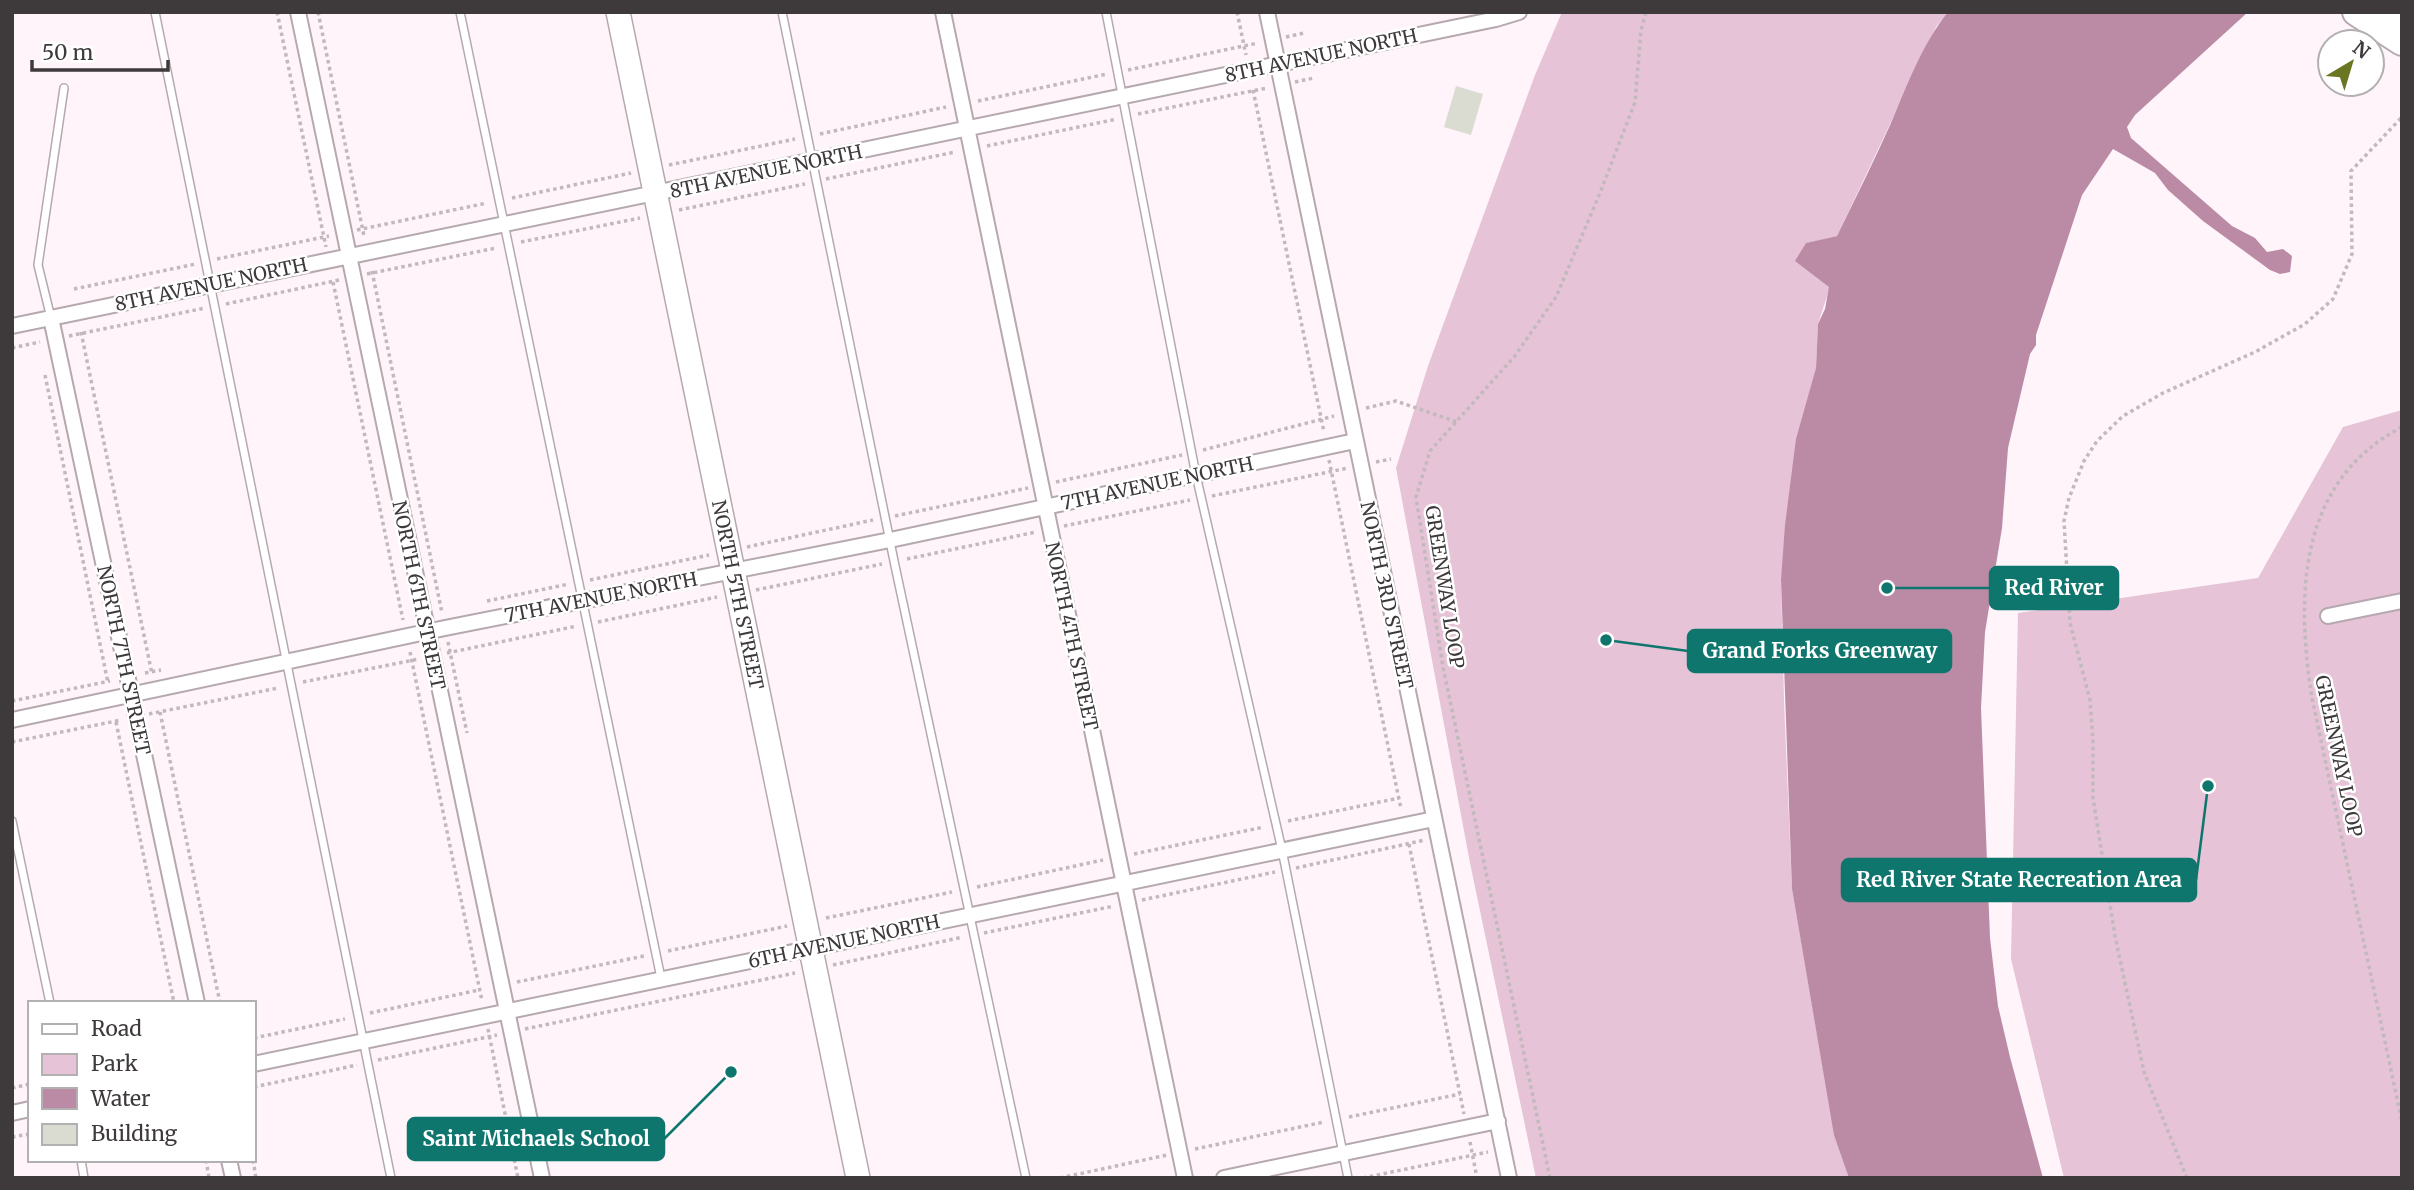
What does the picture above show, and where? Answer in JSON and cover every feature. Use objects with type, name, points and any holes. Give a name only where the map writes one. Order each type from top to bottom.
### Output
[{"type":"highway","points":[[2356,12],[2402,42]]},
{"type":"highway","points":[[2396,12],[2402,16]]},
{"type":"main road","name":"NORTH 5TH STREET","points":[[618,12],[858,1178]]},
{"type":"street","name":"NORTH 6TH STREET","points":[[298,12],[542,1178]]},
{"type":"street","name":"NORTH 4TH STREET","points":[[943,12],[1185,1178]]},
{"type":"street","name":"NORTH 3RD STREET","points":[[1267,12],[1509,1178]]},
{"type":"street","name":"8TH AVENUE NORTH","points":[[12,326],[1496,19],[1519,12]]},
{"type":"street","name":"NORTH 7TH STREET","points":[[51,318],[197,1001]]},
{"type":"street","name":"7TH AVENUE NORTH","points":[[12,720],[445,628],[890,540],[1355,441]]},
{"type":"street","points":[[2329,616],[2402,601]]},
{"type":"street","name":"6TH AVENUE NORTH","points":[[256,1064],[661,978],[814,958],[970,915],[1434,819]]},
{"type":"street","points":[[1224,1178],[1498,1121]]},
{"type":"lane","points":[[155,12],[289,685],[391,1178]]},
{"type":"lane","points":[[460,12],[502,225],[661,978]]},
{"type":"lane","points":[[782,12],[885,518],[1026,1178]]},
{"type":"lane","points":[[1106,12],[1196,475],[1282,850],[1348,1178]]},
{"type":"lane","points":[[51,318],[38,265],[64,88]]},
{"type":"lane","points":[[12,821],[50,1001]]},
{"type":"path","points":[[277,12],[518,1178]]},
{"type":"path","points":[[318,12],[470,745]]},
{"type":"path","points":[[1237,12],[1478,1178]]},
{"type":"path","name":"GREENWAY LOOP","points":[[1550,1178],[1443,667],[1416,497],[1430,451],[1514,357],[1556,297],[1636,102],[1641,30],[1646,12]]},
{"type":"path","points":[[74,289],[1304,33]]},
{"type":"path","points":[[2187,1178],[2144,1072],[2115,936],[2093,798],[2090,700],[2070,623],[2064,521],[2069,498],[2084,461],[2097,441],[2123,416],[2163,393],[2255,352],[2305,324],[2333,299],[2352,254],[2351,170],[2402,117]]},
{"type":"path","points":[[77,313],[220,1001]]},
{"type":"path","points":[[44,369],[174,1001]]},
{"type":"path","points":[[12,742],[587,624],[885,518],[1192,453],[1396,401],[1457,422]]},
{"type":"path","name":"GREENWAY LOOP","points":[[2402,427],[2381,438],[2364,452],[2331,494],[2311,541],[2302,614],[2312,698],[2402,1122]]},
{"type":"path","points":[[483,602],[578,582],[894,561],[1391,459]]},
{"type":"path","points":[[403,619],[442,611]]},
{"type":"path","points":[[12,701],[164,669]]},
{"type":"path","points":[[256,1087],[528,1029],[814,958],[974,935],[1438,838]]},
{"type":"path","points":[[516,969],[528,1029]]},
{"type":"path","points":[[1060,1178],[1460,1094]]},
{"type":"path","points":[[1363,1178],[1503,1148]]},
{"type":"green space","points":[[1562,12],[1948,12],[1936,27],[1837,236],[1807,243],[1830,287],[1818,324],[1816,368],[1781,580],[1792,889],[1830,1109],[1852,1178],[1536,1178],[1470,863],[1396,468],[1428,366],[1535,75]]},
{"type":"green space","points":[[2402,410],[2402,1178],[2064,1178],[2011,959],[2018,613],[2258,578],[2343,427]]},
{"type":"water","points":[[1948,12],[2248,12],[2135,115],[2127,127],[2131,138],[2232,226],[2255,238],[2267,252],[2283,249],[2292,256],[2290,272],[2280,274],[2270,270],[2203,221],[2168,190],[2155,173],[2113,149],[2082,195],[2036,335],[2036,345],[2030,354],[2008,448],[2002,528],[1985,632],[1981,708],[1990,938],[1998,1006],[2043,1178],[1849,1178],[1834,1135],[1792,889],[1781,580],[1796,439],[1816,368],[1818,324],[1825,309],[1829,287],[1795,261],[1806,243],[1837,236],[1923,51]]},
{"type":"building","points":[[1456,86],[1483,94],[1471,135],[1444,127]]},
{"type":"place","name":"Red River","points":[[1887,588]]},
{"type":"place","name":"Grand Forks Greenway","points":[[1606,640]]},
{"type":"place","name":"Red River State Recreation Area","points":[[2208,786]]},
{"type":"place","name":"Saint Michaels School","points":[[731,1072]]}]
